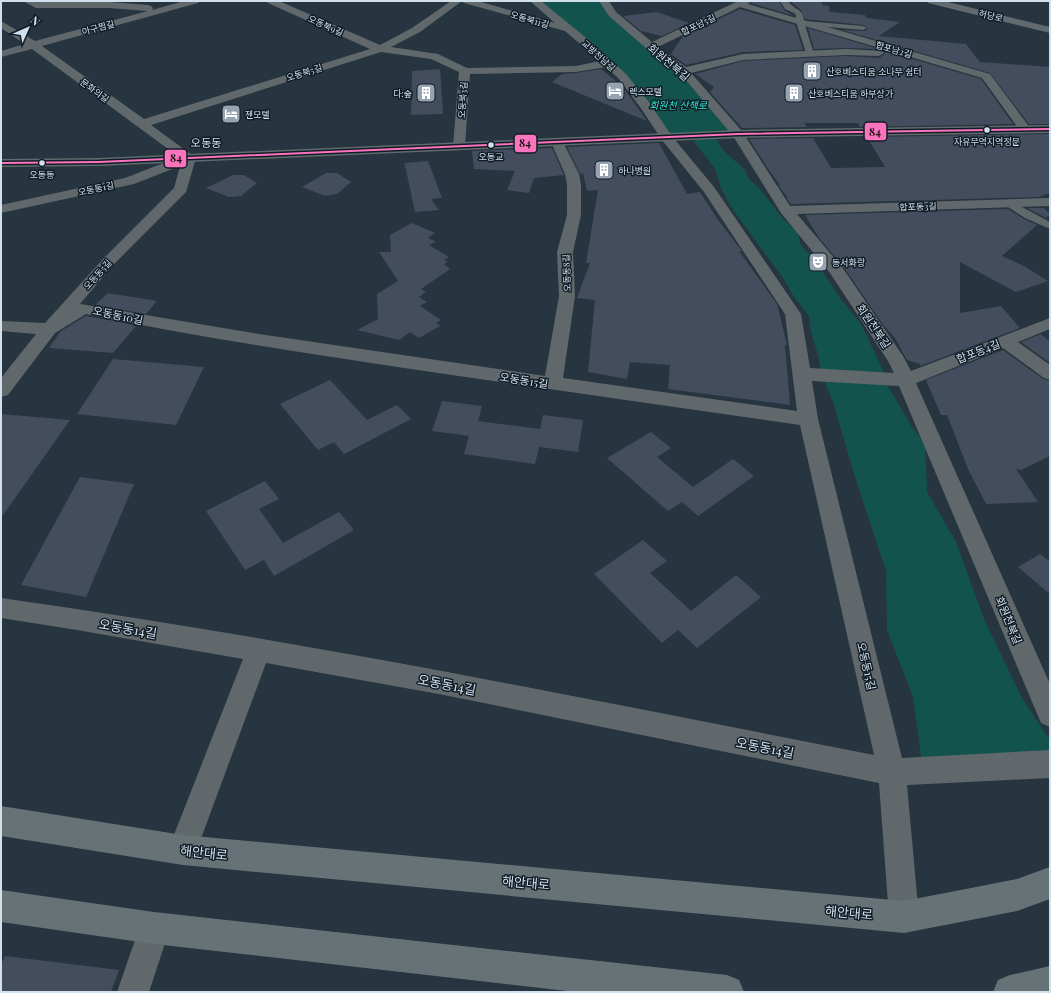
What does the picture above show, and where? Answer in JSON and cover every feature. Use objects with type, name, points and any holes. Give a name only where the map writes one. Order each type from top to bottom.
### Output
[{"type":"main road","name":"허당로","points":[[932,1],[1050,30]]},
{"type":"main road","points":[[1,162],[99,162],[738,134],[1050,129]]},
{"type":"main road","name":"해안대로","points":[[1,821],[183,850],[904,917],[1017,895],[1050,883]]},
{"type":"main road","points":[[1,906],[154,928],[727,992]]},
{"type":"main road","points":[[1010,992],[1050,984]]},
{"type":"street","points":[[28,1],[36,5],[109,5],[163,10]]},
{"type":"street","name":"아구찜길","points":[[1,54],[195,1]]},
{"type":"street","name":"오동북9길","points":[[272,1],[380,49]]},
{"type":"street","name":"오동북5길","points":[[141,124],[380,49],[416,30],[457,1]]},
{"type":"street","name":"오동북11길","points":[[467,1],[571,30]]},
{"type":"street","name":"교방천남길","points":[[535,1],[571,30],[622,76],[666,137]]},
{"type":"street","name":"회원천북길","points":[[604,1],[612,14],[651,47],[684,71],[738,134],[786,210],[836,270],[897,360],[1050,714]]},
{"type":"street","points":[[784,1],[788,7],[797,11],[800,15],[810,54]]},
{"type":"street","name":"합포남5길","points":[[651,47],[742,3]]},
{"type":"street","name":"합포남2길","points":[[742,3],[802,23],[986,76],[1025,129]]},
{"type":"street","points":[[802,23],[863,28]]},
{"type":"street","name":"문화의길","points":[[1,24],[34,45],[189,158]]},
{"type":"street","name":"오동북3길","points":[[380,49],[434,56],[465,71],[459,146]]},
{"type":"street","points":[[684,71],[743,57],[846,52],[920,57]]},
{"type":"street","points":[[465,71],[576,70],[608,63]]},
{"type":"street","name":"오동동15길","points":[[666,137],[709,190],[793,314],[808,418],[892,772],[904,917]]},
{"type":"street","name":"오동동8길","points":[[554,384],[567,296],[565,252],[574,215],[574,184],[572,174],[557,142]]},
{"type":"street","name":"오동동1길","points":[[1,209],[129,180],[189,158]]},
{"type":"street","name":"오동동5길","points":[[1,391],[49,329],[108,262],[181,189],[189,158]]},
{"type":"street","name":"합포동3길","points":[[786,210],[1050,202]]},
{"type":"street","points":[[1009,203],[1029,216],[1050,226]]},
{"type":"street","name":"오동동10길","points":[[49,329],[83,308],[138,320],[240,337]]},
{"type":"street","name":"합포동4길","points":[[906,380],[1050,323]]},
{"type":"street","points":[[1,326],[49,329]]},
{"type":"street","name":"오동동15길","points":[[240,337],[554,384],[808,418]]},
{"type":"street","points":[[1005,341],[1050,374]]},
{"type":"street","points":[[802,374],[906,380]]},
{"type":"street","name":"오동동14길","points":[[1,608],[77,619],[444,683],[892,772],[1050,764]]},
{"type":"street","points":[[183,850],[258,651]]},
{"type":"street","points":[[132,992],[154,928]]},
{"type":"water","name":"회원천 산책로","points":[[535,1],[604,1],[612,14],[684,71],[738,134],[713,135],[724,151],[745,170],[749,179],[761,190],[783,219],[798,232],[800,244],[816,261],[840,298],[861,324],[882,368],[888,386],[912,427],[925,444],[927,492],[956,542],[984,619],[1022,698],[1050,740],[1050,764],[923,771],[913,697],[887,630],[886,571],[855,477],[834,405],[821,372],[818,355],[811,332],[809,316],[731,207],[721,188],[715,169],[693,140],[666,137],[622,76]]},
{"type":"building","points":[[752,1],[779,1],[784,10],[794,16],[751,3]]},
{"type":"building","points":[[790,1],[822,1],[822,5],[829,6],[830,12],[865,15],[866,18],[900,22],[879,36],[966,44],[980,62],[1050,67],[1050,124],[1029,124],[990,73],[842,30],[864,31],[868,29],[864,25],[805,19],[801,10]]},
{"type":"building","points":[[740,9],[795,25],[803,50],[743,52],[686,65],[671,54],[683,36]]},
{"type":"building","points":[[657,12],[689,23],[662,36],[641,31],[623,16]]},
{"type":"building","points":[[808,28],[879,49],[814,49]]},
{"type":"building","points":[[885,51],[981,79],[1013,124],[860,127],[858,123],[804,123],[807,127],[742,128],[710,92],[714,87],[695,74],[743,61],[846,56],[879,58],[885,54]]},
{"type":"building","name":"다:숲","points":[[440,69],[443,114],[411,115],[412,71]]},
{"type":"building","points":[[601,69],[622,86],[647,121],[552,82],[562,74]]},
{"type":"building","points":[[1050,134],[1050,193],[1039,197],[791,204],[749,139],[813,138],[831,168],[885,167],[867,137]]},
{"type":"building","points":[[659,143],[687,194],[700,192],[718,220],[742,251],[739,251],[777,304],[787,345],[785,345],[790,405],[668,389],[670,365],[630,362],[627,379],[588,372],[595,300],[577,298],[590,263],[586,263],[598,190],[587,191],[583,173],[580,174],[567,147]]},
{"type":"building","points":[[552,148],[564,175],[534,178],[529,193],[507,190],[515,171],[474,169],[472,151]]},
{"type":"building","points":[[404,161],[405,163],[428,161],[442,198],[431,199],[439,210],[415,212]]},
{"type":"building","points":[[326,173],[337,173],[351,182],[337,194],[325,196],[302,187]]},
{"type":"building","points":[[233,175],[244,175],[257,183],[241,196],[229,197],[206,188]]},
{"type":"building","points":[[1027,208],[1044,208],[1050,214],[1046,218]]},
{"type":"building","points":[[1008,209],[1037,225],[1002,256],[1024,266],[1048,281],[1016,292],[960,262],[960,313],[1001,306],[1020,328],[920,366],[920,364],[907,360],[895,338],[884,326],[843,266],[819,238],[805,215]]},
{"type":"building","points":[[412,223],[435,233],[428,238],[436,242],[429,245],[449,257],[444,260],[448,262],[444,264],[450,269],[421,289],[426,292],[419,297],[427,302],[420,306],[441,320],[436,323],[440,326],[419,338],[410,332],[399,340],[357,330],[378,319],[377,294],[398,281],[379,252],[391,252],[390,235]]},
{"type":"building","points":[[108,293],[157,301],[146,314],[95,305]]},
{"type":"building","points":[[86,316],[136,326],[113,353],[49,348],[61,331]]},
{"type":"building","points":[[1041,334],[1050,342],[1050,363],[1021,342]]},
{"type":"building","points":[[1003,350],[1043,379],[1050,381],[1050,456],[1021,470],[1016,469],[1038,502],[986,504],[968,469],[947,415],[941,415],[926,380]]},
{"type":"building","points":[[113,359],[204,367],[176,425],[77,414]]},
{"type":"building","points":[[330,380],[367,420],[397,405],[411,419],[344,454],[334,442],[318,450],[280,404]]},
{"type":"building","points":[[442,401],[482,406],[478,421],[540,429],[543,415],[583,420],[578,452],[539,447],[535,464],[464,454],[469,436],[432,431]]},
{"type":"building","points":[[1,414],[70,420],[1,518]]},
{"type":"building","points":[[651,432],[671,448],[657,457],[693,487],[733,459],[754,476],[698,516],[682,502],[668,511],[607,458]]},
{"type":"building","points":[[80,477],[134,484],[86,597],[21,585]]},
{"type":"building","points":[[265,481],[279,499],[259,509],[283,543],[339,512],[354,530],[274,576],[264,560],[245,570],[206,511]]},
{"type":"building","points":[[643,540],[667,561],[650,573],[691,611],[736,575],[761,597],[697,648],[678,630],[662,643],[594,574]]},
{"type":"building","points":[[1040,554],[1050,562],[1050,594],[1018,567]]},
{"type":"building","points":[[5,956],[119,970],[111,992],[1,992],[1,965]]},
{"type":"transit line","name":"84","points":[[1,163],[99,162],[738,134],[1050,129]]},
{"type":"place","name":"산호베스티움 소나무 쉼터","points":[[812,71]]},
{"type":"place","name":"렉스모텔","points":[[615,91]]},
{"type":"place","name":"다:숲","points":[[426,93]]},
{"type":"place","name":"산호베스티움 하부상가","points":[[794,93]]},
{"type":"place","name":"젠모텔","points":[[231,114]]},
{"type":"place","name":"자유무역지역정문","points":[[987,130]]},
{"type":"place","name":"오동교","points":[[491,145]]},
{"type":"place","name":"오동동","points":[[42,163]]},
{"type":"place","name":"하나병원","points":[[604,170]]},
{"type":"place","name":"동서화랑","points":[[818,262]]},
{"type":"district","name":"오동동","points":[[206,142]]}]
